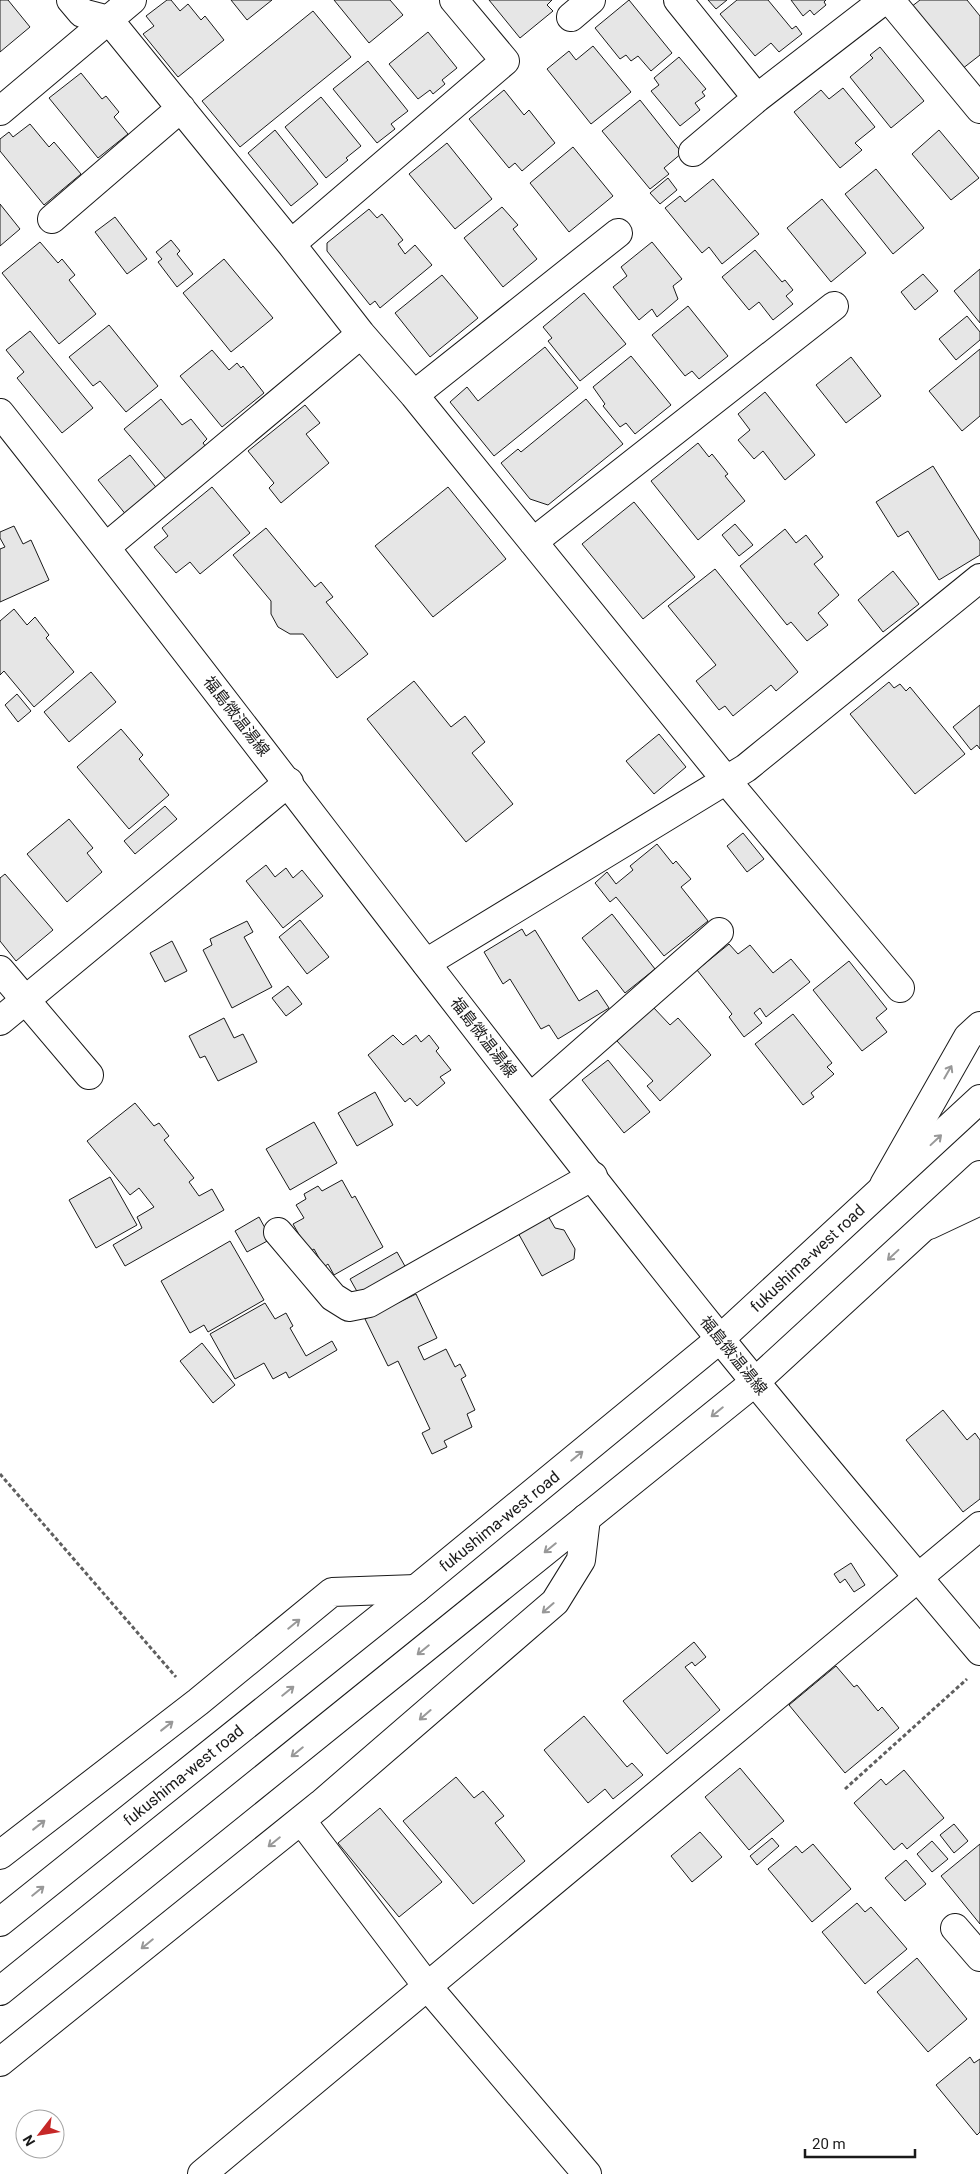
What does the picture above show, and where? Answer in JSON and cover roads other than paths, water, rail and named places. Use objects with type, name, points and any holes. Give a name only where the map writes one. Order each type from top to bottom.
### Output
[{"type":"main road","points":[[71,0],[82,13],[109,20],[291,244],[361,334],[414,395],[726,780],[900,988]]},
{"type":"main road","points":[[0,111],[132,0]]},
{"type":"main road","points":[[291,244],[504,61],[454,0]]},
{"type":"main road","points":[[678,0],[756,98]]},
{"type":"main road","points":[[694,152],[756,98],[884,0]]},
{"type":"main road","points":[[890,0],[980,109]]},
{"type":"main road","points":[[52,219],[181,108]]},
{"type":"main road","points":[[414,395],[618,233]]},
{"type":"main road","points":[[533,542],[834,306]]},
{"type":"main road","points":[[106,548],[361,334]]},
{"type":"main road","name":"福島微温湯線","points":[[0,414],[289,782],[426,964],[720,1339],[918,1578],[976,1662]]},
{"type":"main road","points":[[426,964],[746,768],[980,578]]},
{"type":"main road","points":[[0,1021],[289,782]]},
{"type":"main road","points":[[531,1097],[719,932]]},
{"type":"main road","points":[[0,970],[89,1074]]},
{"type":"main road","points":[[881,1190],[968,1037],[980,1026]]},
{"type":"main road","name":"fukushima-west road","points":[[0,1922],[416,1589],[720,1339],[980,1099]]},
{"type":"main road","points":[[0,1991],[755,1382],[980,1175]]},
{"type":"main road","points":[[278,1232],[333,1297],[349,1307],[369,1303],[593,1176]]},
{"type":"main road","points":[[920,1230],[980,1201]]},
{"type":"main road","points":[[0,2062],[301,1820],[555,1602],[581,1560],[586,1518]]},
{"type":"main road","points":[[202,2174],[980,1526]]},
{"type":"main road","points":[[0,1854],[198,1702],[332,1592],[416,1589]]},
{"type":"main road","points":[[301,1820],[427,1986],[587,2174]]},
{"type":"main road","points":[[955,1928],[980,1957]]}]
